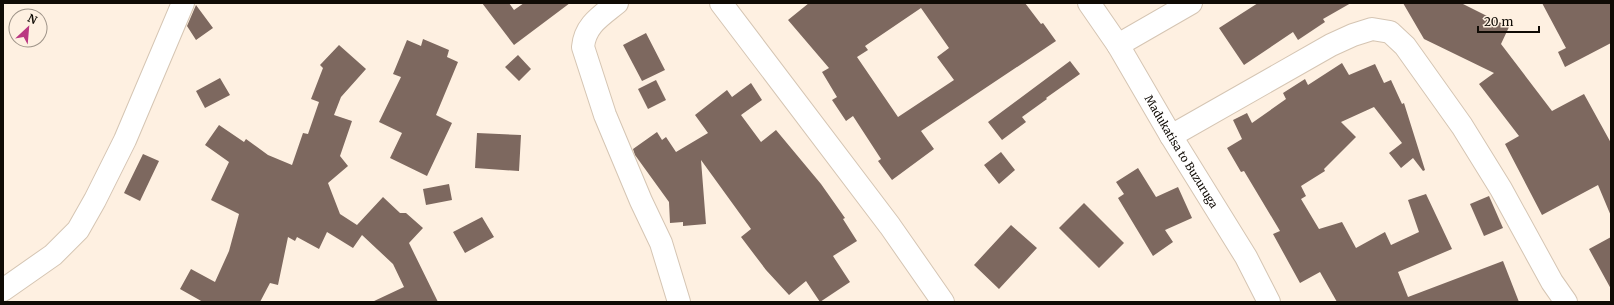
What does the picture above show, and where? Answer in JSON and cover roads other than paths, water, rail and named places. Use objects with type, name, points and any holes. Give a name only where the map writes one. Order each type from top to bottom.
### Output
[{"type":"street","points":[[3,290],[54,255],[78,230],[125,140],[182,3]]},
{"type":"street","points":[[617,3],[588,27],[583,37],[583,47],[605,115],[641,201],[661,243],[679,302]]},
{"type":"street","points":[[721,3],[890,226],[943,302]]},
{"type":"street","name":"Madukatisa to Buzuruga","points":[[1089,3],[1118,44],[1171,136],[1246,257],[1269,302]]},
{"type":"street","points":[[1118,44],[1191,3]]},
{"type":"street","points":[[1171,136],[1331,45],[1353,35],[1372,29],[1390,32],[1405,46],[1462,126],[1501,189],[1552,282],[1566,302]]}]
